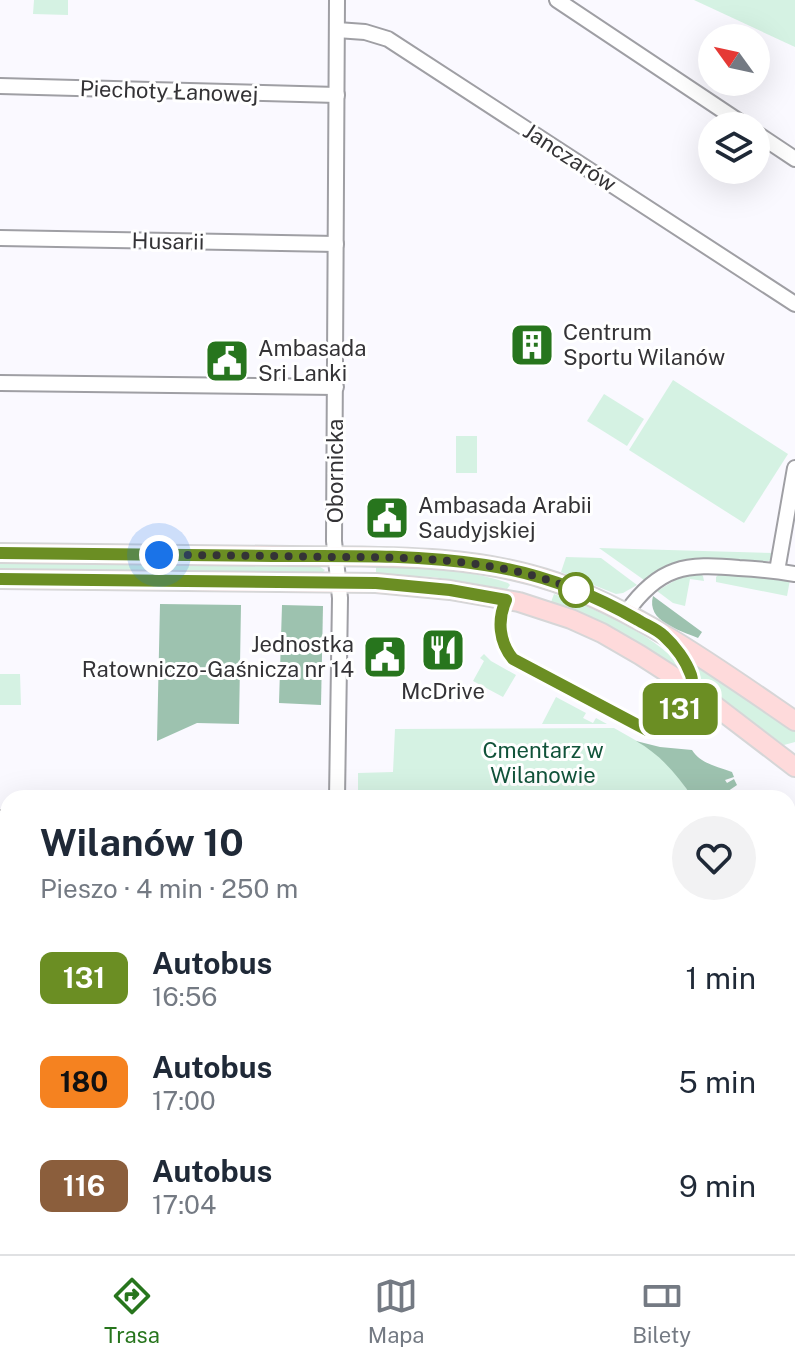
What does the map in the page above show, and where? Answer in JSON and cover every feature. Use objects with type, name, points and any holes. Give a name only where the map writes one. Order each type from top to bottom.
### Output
[{"type":"main road","points":[[0,553],[336,557],[449,560],[488,565],[553,581],[626,613],[694,652],[795,721]]},
{"type":"main road","points":[[0,579],[412,585],[519,602],[571,619],[640,655],[693,689],[795,767]]},
{"type":"street","name":"Obornicka","points":[[337,0],[336,557],[340,607],[337,790]]},
{"type":"street","points":[[557,0],[725,112]]},
{"type":"street","name":"Janczarów","points":[[337,30],[365,32],[388,39],[795,304]]},
{"type":"street","name":"Piechoty Łanowej","points":[[0,86],[337,95]]},
{"type":"street","points":[[770,142],[795,159]]},
{"type":"street","name":"Husarii","points":[[0,238],[336,244]]},
{"type":"street","points":[[0,383],[336,387]]},
{"type":"street","points":[[777,571],[795,468]]},
{"type":"street","points":[[626,613],[660,578],[683,568],[714,566],[795,574]]},
{"type":"green space","points":[[34,0],[68,0],[68,15],[33,14]]},
{"type":"green space","points":[[694,0],[795,0],[795,47],[770,35],[770,24],[746,24]]},
{"type":"green space","points":[[673,380],[788,454],[744,523],[629,450]]},
{"type":"green space","points":[[604,394],[644,419],[627,446],[587,421]]},
{"type":"green space","points":[[456,436],[477,436],[477,473],[456,473]]},
{"type":"green space","points":[[599,548],[775,553],[771,560],[762,562],[722,559],[687,561],[665,568],[644,580]]},
{"type":"green space","points":[[566,557],[601,558],[637,585],[616,594],[561,572]]},
{"type":"green space","points":[[0,562],[317,565],[325,570],[315,574],[0,570]]},
{"type":"green space","points":[[376,566],[459,571],[510,585],[507,589],[433,577],[376,575]]},
{"type":"green space","points":[[721,572],[790,580],[787,596],[716,582]]},
{"type":"green space","points":[[699,573],[704,581],[690,579],[685,606],[673,603],[657,591],[679,578]]},
{"type":"green space","points":[[554,594],[639,632],[680,666],[676,667],[593,619],[551,602]]},
{"type":"green space","points":[[653,596],[702,632],[698,638],[659,619],[652,605]]},
{"type":"green space","points":[[160,604],[241,605],[239,724],[197,723],[157,741]]},
{"type":"green space","points":[[282,605],[323,606],[321,705],[279,703]]},
{"type":"green space","points":[[484,654],[516,675],[503,697],[473,681],[484,661],[480,658]]},
{"type":"green space","points":[[689,660],[795,731],[795,742],[784,745],[699,682]]},
{"type":"green space","points":[[0,674],[20,674],[21,705],[0,705]]},
{"type":"green space","points":[[556,697],[586,713],[583,718],[593,723],[596,718],[607,724],[542,724]]},
{"type":"green space","name":"Cmentarz w Wilanowie","points":[[614,728],[651,749],[674,771],[687,790],[358,790],[358,773],[393,772],[395,729]]},
{"type":"green space","points":[[636,741],[692,750],[704,762],[732,772],[734,777],[725,780],[727,783],[734,779],[737,785],[730,790],[687,790],[653,753]]},
{"type":"bus line","name":"131","points":[[0,553],[382,557],[488,565],[575,589],[609,604],[663,635],[680,654],[693,680],[693,689],[670,723],[647,730],[513,659],[502,641],[500,629],[506,600],[450,590],[376,583],[0,579]]},
{"type":"place","name":"Centrum Sportu Wilanów","points":[[532,345]]},
{"type":"place","name":"Ambasada Sri Lanki","points":[[227,361]]},
{"type":"place","name":"Ambasada Arabii Saudyjskiej","points":[[387,518]]},
{"type":"place","name":"McDrive","points":[[443,650]]},
{"type":"place","name":"Jednostka Ratowniczo-Gaśnicza nr 14","points":[[385,657]]},
{"type":"route","points":[[159,555],[449,560],[511,570],[576,590]]}]
